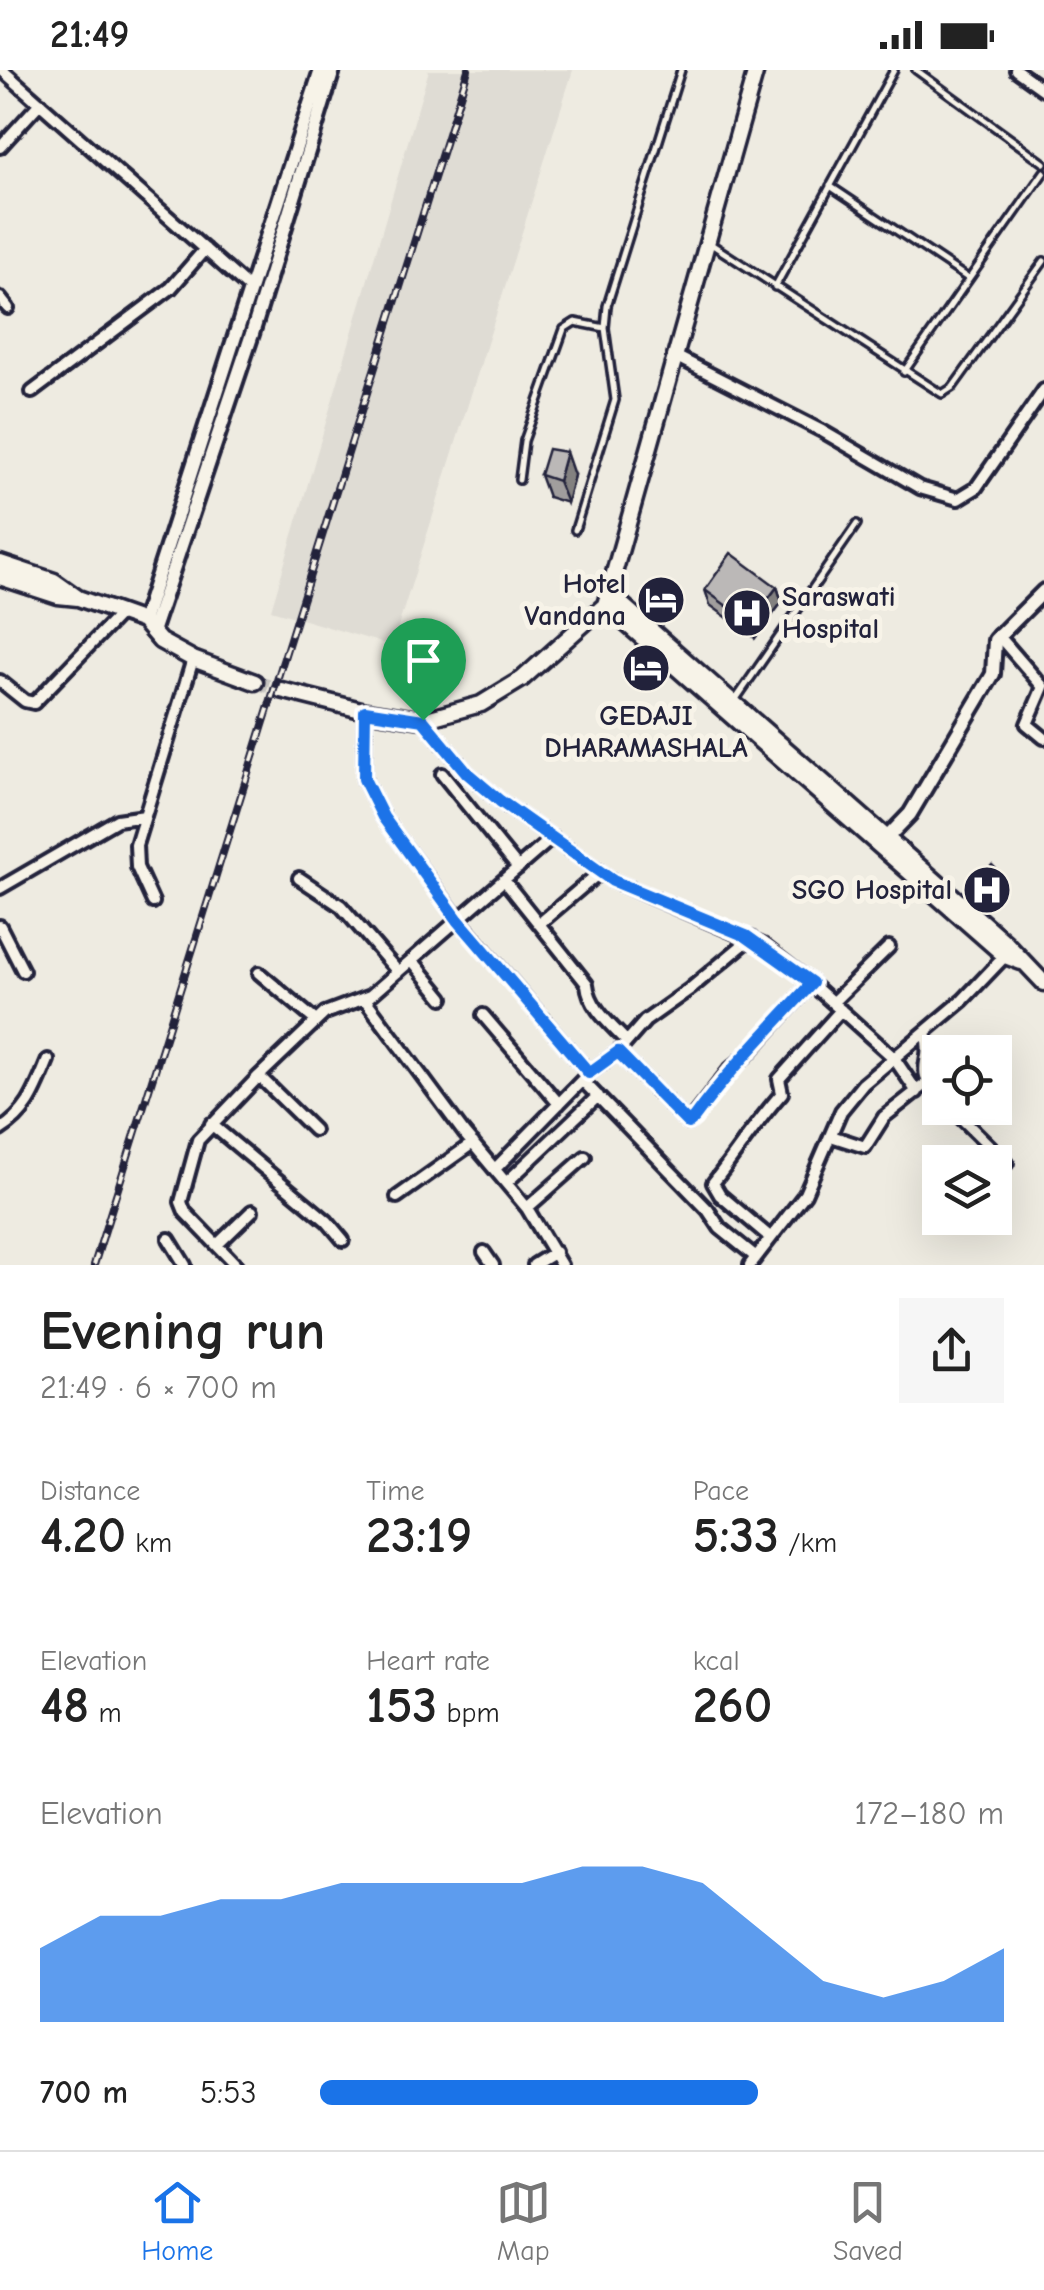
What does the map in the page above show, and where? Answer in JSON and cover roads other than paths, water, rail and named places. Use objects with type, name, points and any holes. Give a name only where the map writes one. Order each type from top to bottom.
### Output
[{"type":"main road","points":[[281,690],[365,711],[423,720],[481,704],[522,679],[608,599],[756,70]]},
{"type":"main road","points":[[0,563],[54,580],[78,598]]},
{"type":"main road","points":[[0,577],[122,613],[148,626],[160,641],[192,659],[255,682]]},
{"type":"main road","points":[[608,599],[734,702],[1004,956],[1021,962]]},
{"type":"main road","points":[[608,599],[1006,943],[1044,983]]},
{"type":"street","points":[[148,626],[321,70]]},
{"type":"street","points":[[148,626],[252,334],[334,70]]},
{"type":"street","points":[[1016,70],[1044,90]]},
{"type":"street","points":[[5,71],[252,290]]},
{"type":"street","points":[[0,147],[40,103]]},
{"type":"street","points":[[32,392],[171,288],[205,248]]},
{"type":"street","points":[[677,357],[822,430],[920,488],[958,499],[976,488],[1044,390]]},
{"type":"street","points":[[884,841],[910,814],[993,674],[995,640],[1044,591]]},
{"type":"street","points":[[0,681],[29,704],[34,703],[122,613]]},
{"type":"street","points":[[998,636],[1043,686],[1027,724],[1044,738]]},
{"type":"street","points":[[153,902],[136,861],[136,845],[192,659]]},
{"type":"street","points":[[365,711],[364,779],[383,817],[458,920],[586,1076],[598,1096],[753,1261],[805,1194],[841,1111],[894,1058],[963,1000],[1004,956]]},
{"type":"street","points":[[423,720],[467,773],[500,801],[613,881],[751,938],[812,983],[894,1058],[917,1092]]},
{"type":"street","points":[[442,774],[518,868]]},
{"type":"street","points":[[0,888],[117,820],[145,816]]},
{"type":"street","points":[[236,1265],[181,1202],[198,1140],[325,1013],[364,998],[398,972],[552,838]]},
{"type":"street","points":[[539,924],[600,872]]},
{"type":"street","points":[[300,878],[341,906],[398,972]]},
{"type":"street","points":[[504,880],[587,984],[588,994],[622,1046],[688,1123],[730,1069],[812,983]]},
{"type":"street","points":[[0,926],[23,971]]},
{"type":"street","points":[[494,1169],[646,1021],[751,938]]},
{"type":"street","points":[[771,1238],[720,1194],[713,1183],[744,1144],[748,1132],[782,1093],[779,1079],[890,947]]},
{"type":"street","points":[[412,960],[443,998]]},
{"type":"street","points":[[258,973],[316,1021]]},
{"type":"street","points":[[364,998],[527,1208],[561,1265]]},
{"type":"street","points":[[483,1015],[559,1104]]},
{"type":"street","points":[[0,1130],[22,1115],[48,1060]]},
{"type":"street","points":[[259,1076],[314,1130]]},
{"type":"street","points":[[830,1136],[865,1146],[884,1117],[922,1088]]},
{"type":"street","points":[[506,1183],[598,1096]]},
{"type":"street","points":[[211,1124],[327,1221],[343,1240]]},
{"type":"street","points":[[968,1125],[988,1145]]},
{"type":"street","points":[[397,1198],[473,1143]]},
{"type":"street","points":[[527,1208],[585,1157]]},
{"type":"street","points":[[218,1244],[252,1211]]},
{"type":"street","points":[[169,1239],[186,1265]]},
{"type":"street","points":[[484,1252],[493,1265]]},
{"type":"street","points":[[534,1265],[555,1252]]},
{"type":"lane","points":[[575,530],[616,400],[604,328],[607,306],[681,70]]},
{"type":"lane","points":[[775,287],[894,70]]},
{"type":"lane","points":[[916,70],[1044,163]]},
{"type":"lane","points":[[904,372],[1044,172]]},
{"type":"lane","points":[[830,186],[969,279]]},
{"type":"lane","points":[[708,243],[934,392],[949,392],[1044,262]]},
{"type":"lane","points":[[519,480],[524,441],[564,329],[575,322],[604,328]]},
{"type":"lane","points":[[734,702],[856,524]]},
{"type":"tunnel","points":[[255,682],[281,690]]},
{"type":"railway","points":[[94,1265],[468,70]]},
{"type":"place","name":"Hotel Vandana","points":[[661,600]]},
{"type":"place","name":"Saraswati Hospital","points":[[747,613]]},
{"type":"place","name":"GEDAJI DHARAMASHALA","points":[[646,668]]},
{"type":"place","name":"SGO Hospital","points":[[987,890]]}]
